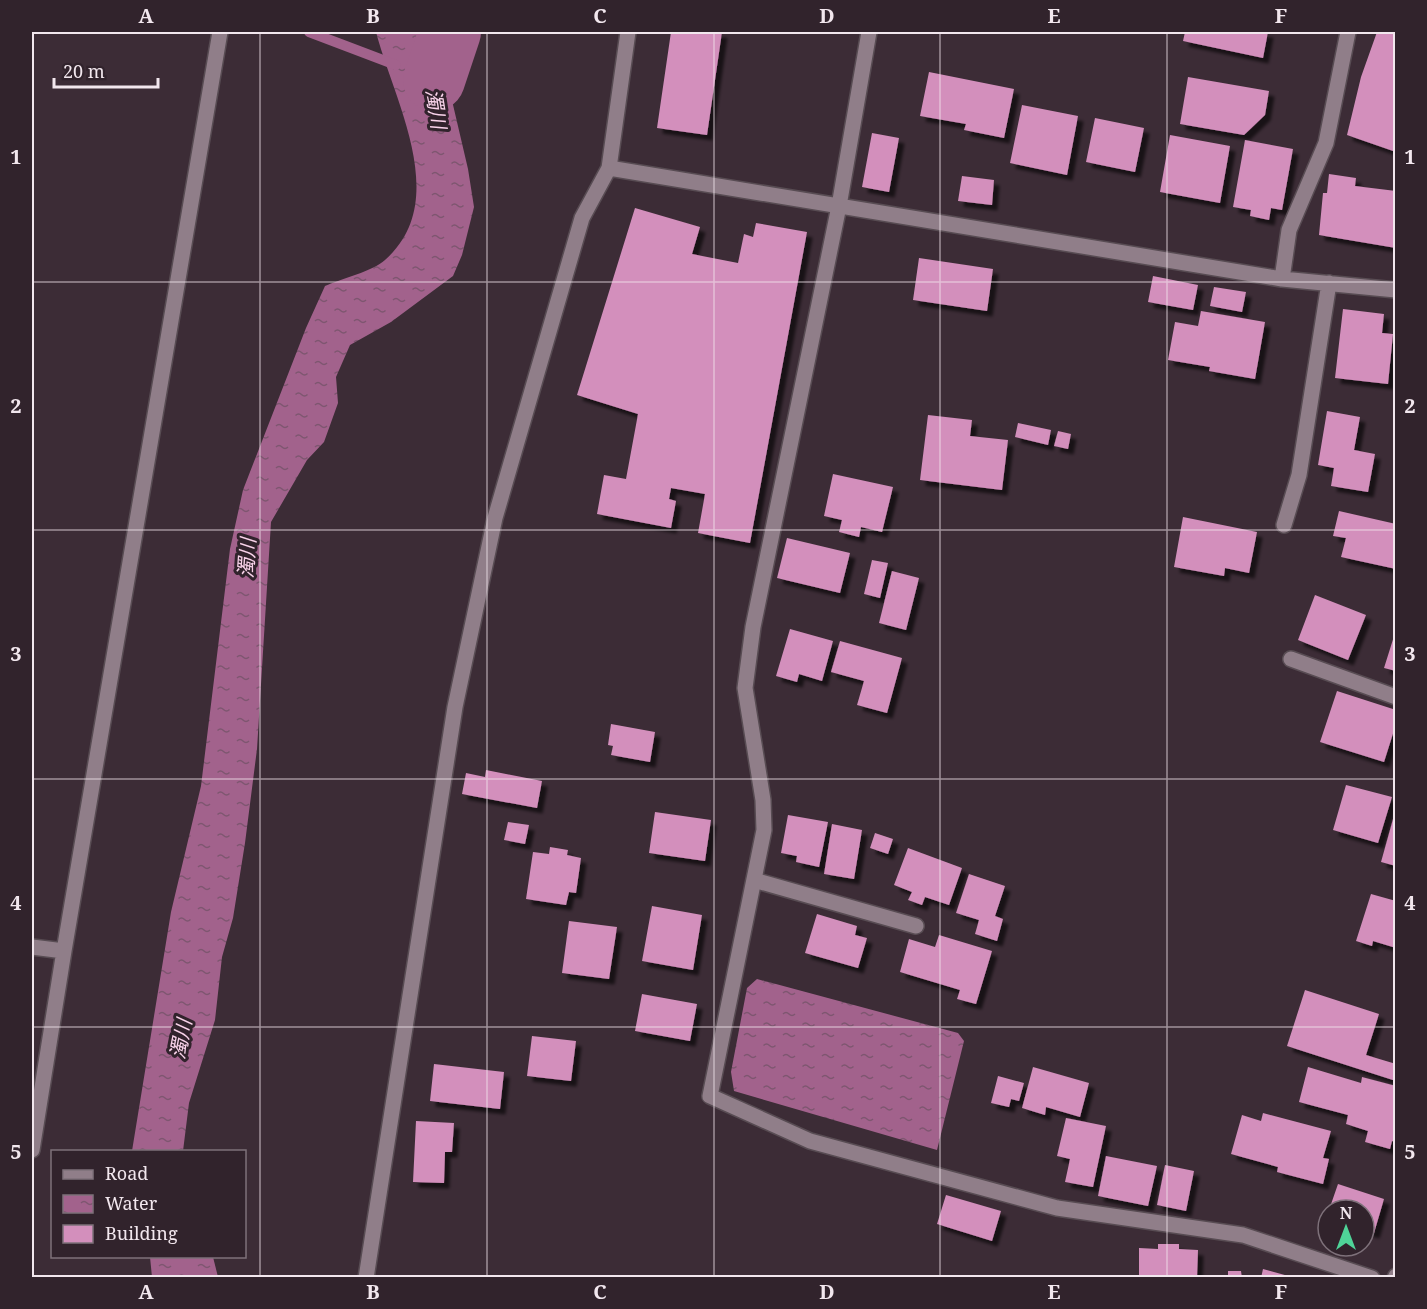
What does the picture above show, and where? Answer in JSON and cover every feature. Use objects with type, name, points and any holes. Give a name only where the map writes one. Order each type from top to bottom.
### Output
[{"type":"street","points":[[32,1150],[220,32]]},
{"type":"street","points":[[366,1278],[454,707],[495,518],[582,218],[609,168],[628,32]]},
{"type":"street","points":[[869,32],[838,206],[753,627],[745,688],[763,800],[764,830],[710,1096],[810,1141],[1057,1208],[1243,1235],[1372,1278]]},
{"type":"street","points":[[1282,279],[1289,230],[1326,143],[1348,32]]},
{"type":"street","points":[[609,168],[1282,279],[1395,290]]},
{"type":"street","points":[[1284,525],[1299,475],[1329,283]]},
{"type":"street","points":[[1291,659],[1395,697]]},
{"type":"street","points":[[754,880],[915,926]]},
{"type":"street","points":[[32,946],[64,951]]},
{"type":"water","name":"濁川","points":[[376,32],[436,32],[468,169],[474,207],[462,255],[453,276],[391,322],[350,345],[336,377],[338,403],[324,442],[307,460],[271,522],[257,749],[233,918],[222,957],[215,1020],[189,1103],[183,1150],[132,1150],[171,912],[201,786],[230,549],[243,490],[306,328],[325,286],[365,271],[385,260],[405,236],[414,209],[416,180],[412,150]]},
{"type":"water","points":[[757,979],[958,1033],[964,1041],[937,1150],[734,1091],[731,1072],[747,988]]},
{"type":"water","points":[[150,1258],[213,1258],[218,1277],[152,1277]]},
{"type":"building","points":[[671,32],[722,32],[707,135],[657,128]]},
{"type":"building","points":[[1185,32],[1268,32],[1263,58],[1183,41]]},
{"type":"building","points":[[1377,32],[1396,32],[1396,152],[1347,135],[1361,77]]},
{"type":"building","points":[[929,72],[1014,89],[1004,138],[964,130],[966,124],[920,116]]},
{"type":"building","points":[[1188,77],[1269,91],[1265,115],[1244,135],[1180,124]]},
{"type":"building","points":[[1022,105],[1078,116],[1067,175],[1010,163]]},
{"type":"building","points":[[1095,118],[1144,128],[1135,172],[1086,162]]},
{"type":"building","points":[[872,133],[899,138],[889,192],[862,187]]},
{"type":"building","points":[[1170,135],[1230,146],[1220,203],[1160,192]]},
{"type":"building","points":[[1245,140],[1293,149],[1282,210],[1271,208],[1269,220],[1250,216],[1251,210],[1233,207]]},
{"type":"building","points":[[1329,174],[1356,178],[1355,186],[1396,191],[1396,248],[1319,235],[1323,193],[1327,193]]},
{"type":"building","points":[[962,176],[994,180],[992,205],[958,201]]},
{"type":"building","points":[[635,208],[700,227],[692,254],[738,263],[744,234],[753,237],[756,223],[807,232],[750,543],[698,533],[705,494],[671,488],[669,499],[676,501],[671,528],[597,514],[604,475],[626,479],[638,414],[577,395]]},
{"type":"building","points":[[919,258],[993,269],[987,311],[913,300]]},
{"type":"building","points":[[1153,276],[1198,285],[1193,310],[1148,302]]},
{"type":"building","points":[[1214,287],[1246,292],[1242,312],[1210,306]]},
{"type":"building","points":[[1343,309],[1384,314],[1382,333],[1393,334],[1388,384],[1335,378]]},
{"type":"building","points":[[1201,311],[1265,322],[1255,379],[1209,371],[1210,367],[1168,360],[1175,322],[1198,326]]},
{"type":"building","points":[[1327,411],[1360,417],[1354,450],[1375,454],[1368,492],[1331,486],[1334,468],[1318,465]]},
{"type":"building","points":[[928,415],[972,420],[970,436],[1008,440],[1002,490],[920,480]]},
{"type":"building","points":[[1018,423],[1051,430],[1048,445],[1015,437]]},
{"type":"building","points":[[1058,431],[1071,434],[1068,449],[1054,446]]},
{"type":"building","points":[[833,474],[893,487],[882,532],[861,527],[859,537],[839,532],[842,520],[824,516]]},
{"type":"building","points":[[1339,511],[1396,524],[1396,569],[1341,557],[1346,538],[1333,536]]},
{"type":"building","points":[[1183,517],[1257,532],[1249,573],[1225,568],[1224,576],[1174,567]]},
{"type":"building","points":[[787,538],[850,553],[840,593],[777,578]]},
{"type":"building","points":[[872,560],[888,563],[880,598],[864,594]]},
{"type":"building","points":[[892,571],[919,578],[906,630],[879,623]]},
{"type":"building","points":[[1315,595],[1366,615],[1348,660],[1298,640]]},
{"type":"building","points":[[790,629],[833,641],[822,681],[799,674],[797,682],[776,676]]},
{"type":"building","points":[[1396,633],[1396,671],[1384,668]]},
{"type":"building","points":[[840,641],[902,658],[887,713],[857,705],[864,681],[831,672]]},
{"type":"building","points":[[1337,691],[1396,710],[1396,724],[1384,762],[1320,742]]},
{"type":"building","points":[[611,724],[655,732],[650,762],[611,755],[613,746],[608,745]]},
{"type":"building","points":[[486,770],[542,781],[537,808],[462,794],[466,773],[485,777]]},
{"type":"building","points":[[1346,785],[1392,797],[1378,843],[1333,830]]},
{"type":"building","points":[[655,812],[711,820],[705,861],[649,853]]},
{"type":"building","points":[[1396,812],[1396,866],[1381,862]]},
{"type":"building","points":[[788,815],[828,822],[819,867],[796,862],[797,856],[781,853]]},
{"type":"building","points":[[508,822],[529,825],[525,844],[504,840]]},
{"type":"building","points":[[832,824],[862,830],[854,879],[824,874]]},
{"type":"building","points":[[875,833],[893,839],[888,854],[870,848]]},
{"type":"building","points":[[550,847],[568,850],[567,855],[581,858],[576,893],[569,892],[566,905],[526,899],[533,852],[549,854]]},
{"type":"building","points":[[908,848],[962,868],[949,905],[925,897],[922,905],[908,900],[912,892],[894,885]]},
{"type":"building","points":[[969,874],[1005,886],[995,916],[1003,919],[997,941],[975,934],[979,920],[956,913]]},
{"type":"building","points":[[1371,894],[1396,901],[1396,948],[1373,941],[1372,946],[1356,941]]},
{"type":"building","points":[[652,906],[702,915],[693,970],[642,961]]},
{"type":"building","points":[[817,914],[857,926],[855,935],[867,938],[858,968],[805,953]]},
{"type":"building","points":[[569,921],[617,927],[609,979],[562,973]]},
{"type":"building","points":[[939,935],[992,951],[976,1004],[957,999],[960,990],[900,972],[909,939],[935,947]]},
{"type":"building","points":[[1305,990],[1379,1014],[1366,1055],[1396,1064],[1396,1081],[1287,1046]]},
{"type":"building","points":[[642,994],[697,1004],[690,1041],[635,1031]]},
{"type":"building","points":[[532,1036],[576,1041],[571,1081],[527,1076]]},
{"type":"building","points":[[434,1064],[504,1072],[500,1109],[430,1101]]},
{"type":"building","points":[[1033,1067],[1089,1083],[1080,1117],[1046,1107],[1045,1115],[1022,1108]]},
{"type":"building","points":[[1308,1067],[1361,1083],[1362,1077],[1396,1086],[1396,1142],[1392,1141],[1390,1149],[1365,1142],[1368,1131],[1346,1124],[1348,1115],[1299,1102]]},
{"type":"building","points":[[998,1076],[1024,1083],[1019,1101],[1011,1099],[1009,1107],[991,1103]]},
{"type":"building","points":[[1263,1113],[1331,1131],[1323,1158],[1329,1159],[1323,1184],[1277,1172],[1278,1167],[1231,1154],[1242,1115],[1261,1121]]},
{"type":"building","points":[[1066,1118],[1106,1126],[1093,1187],[1065,1182],[1070,1159],[1057,1156]]},
{"type":"building","points":[[416,1121],[454,1123],[452,1152],[445,1152],[444,1183],[413,1182]]},
{"type":"building","points":[[1106,1156],[1157,1166],[1148,1206],[1098,1196]]},
{"type":"building","points":[[1165,1165],[1194,1171],[1186,1211],[1157,1205]]},
{"type":"building","points":[[1338,1184],[1384,1199],[1376,1226],[1376,1198],[1333,1198]]},
{"type":"building","points":[[946,1195],[1001,1211],[992,1241],[937,1224]]},
{"type":"building","points":[[1158,1244],[1179,1244],[1179,1249],[1198,1250],[1197,1278],[1139,1278],[1139,1248],[1158,1249]]},
{"type":"building","points":[[1263,1269],[1292,1277],[1292,1278],[1261,1278]]},
{"type":"building","points":[[1228,1271],[1241,1271],[1242,1278],[1228,1278]]},
{"type":"waterway","points":[[309,32],[396,65]]},
{"type":"waterway","name":"濁川","points":[[434,80],[450,32]]}]
